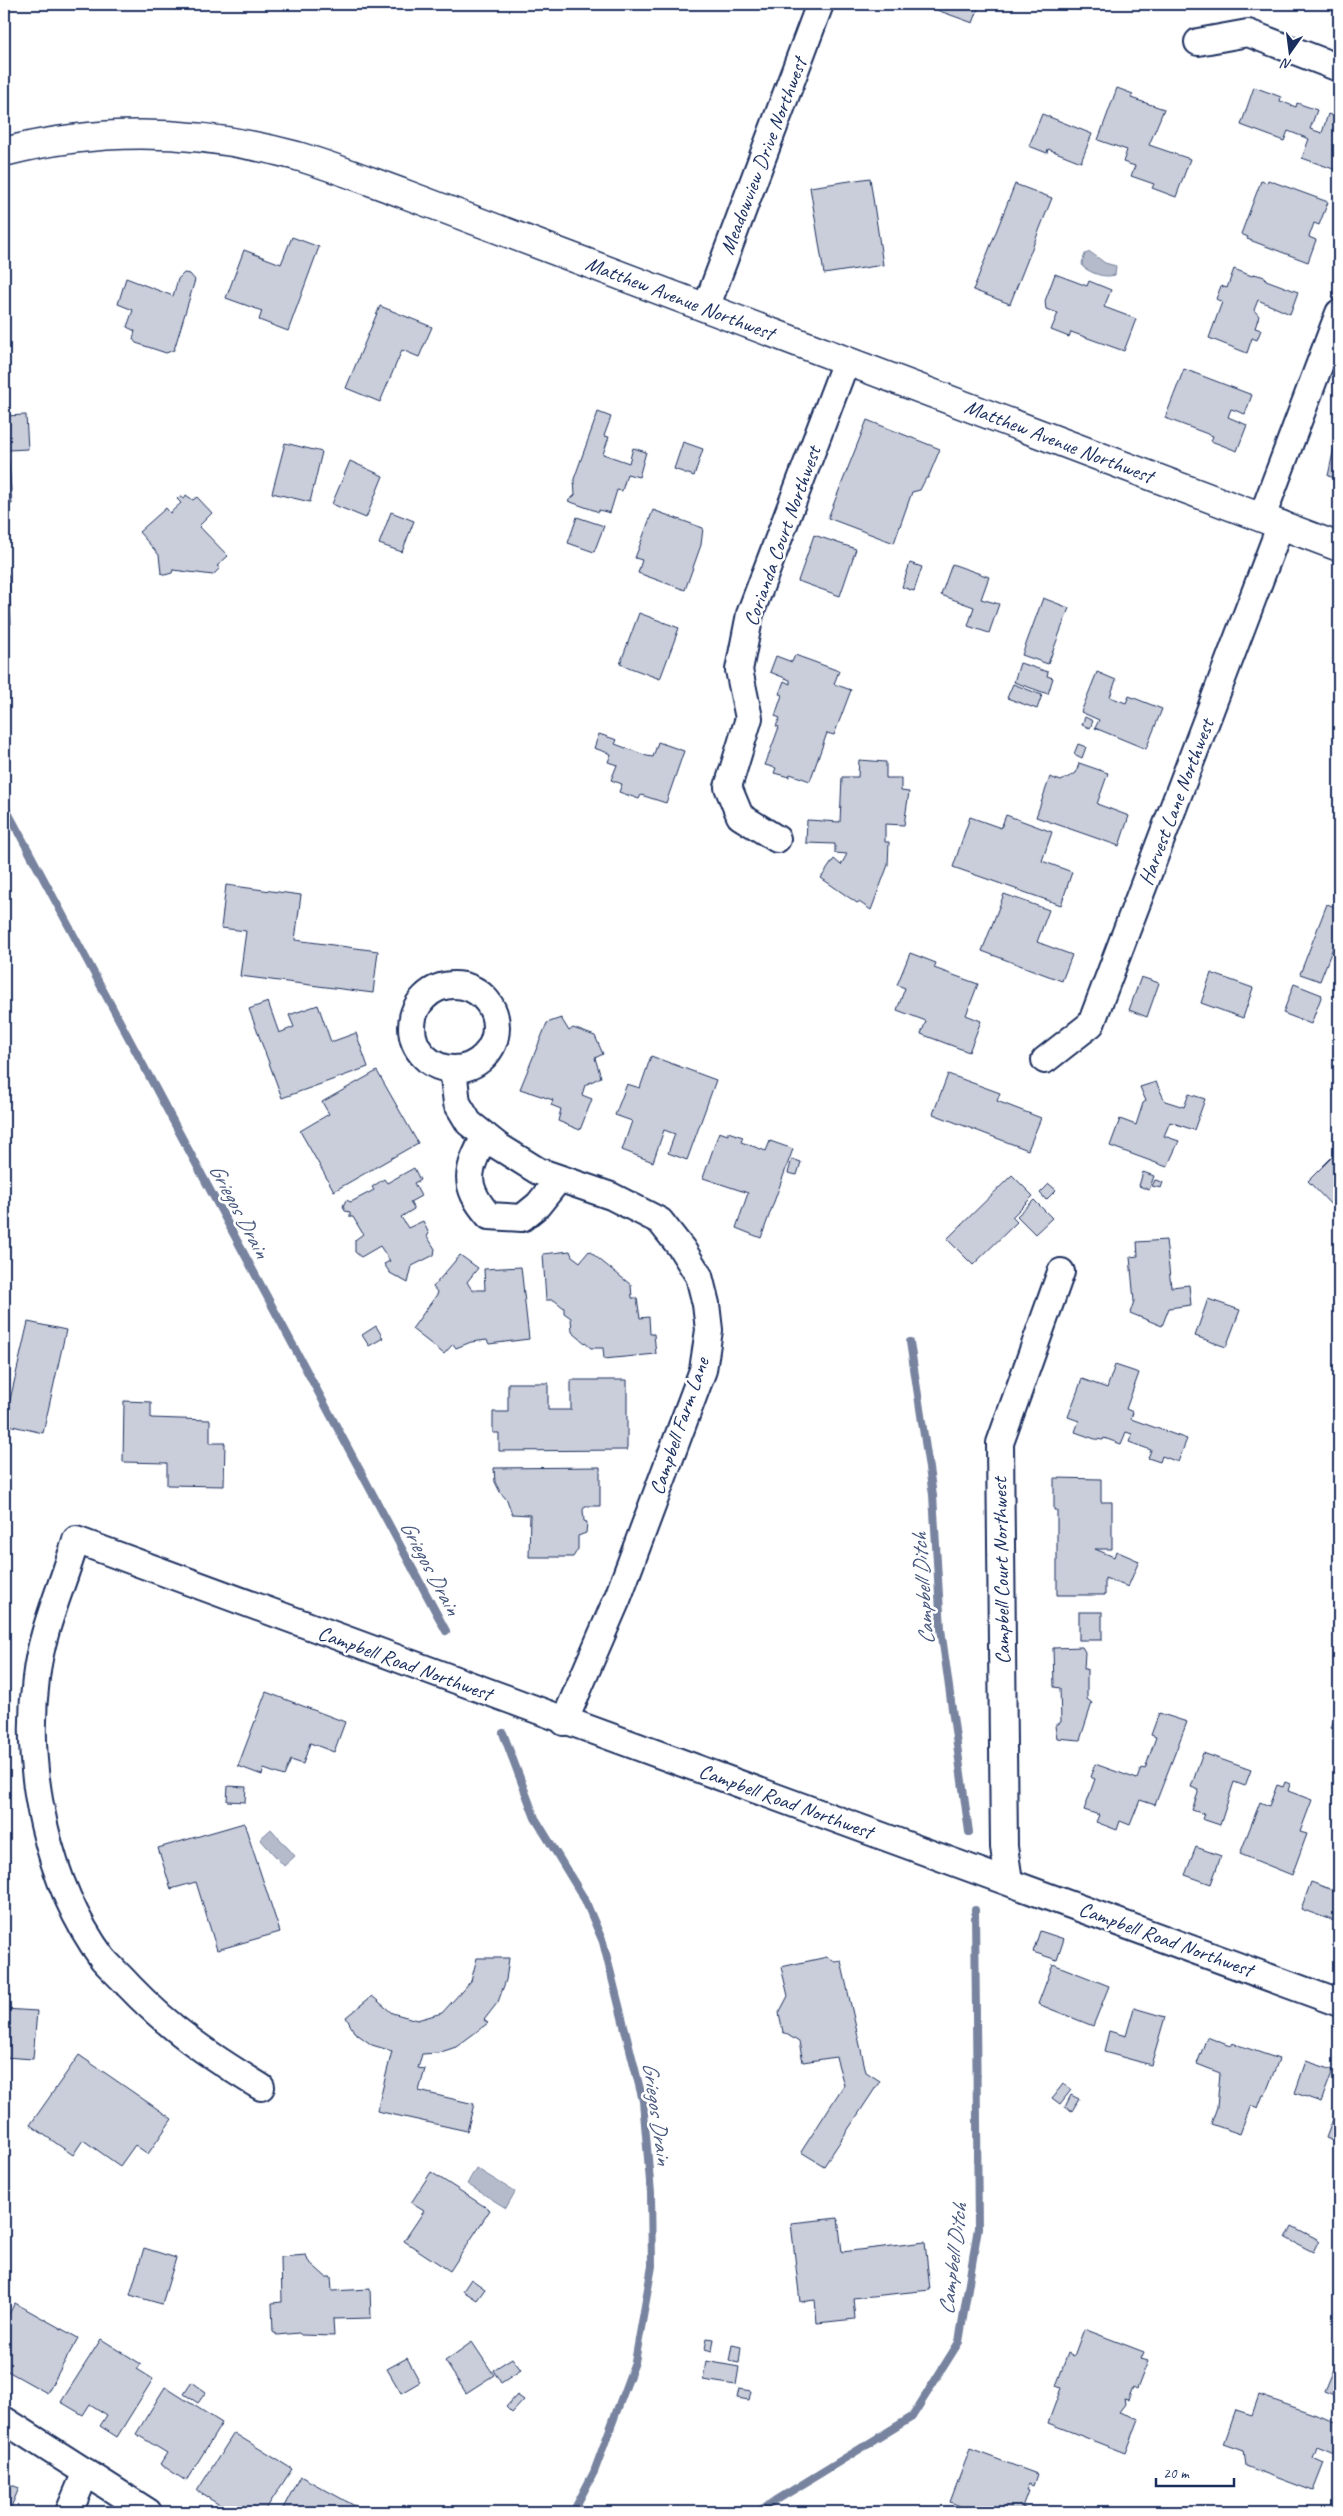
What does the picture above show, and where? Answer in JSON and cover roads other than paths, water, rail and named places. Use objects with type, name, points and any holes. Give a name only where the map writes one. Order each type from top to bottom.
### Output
[{"type":"street","name":"Meadowview Drive Northwest","points":[[706,308],[820,4]]},
{"type":"street","points":[[1198,42],[1248,33],[1339,68]]},
{"type":"street","name":"Matthew Avenue Northwest","points":[[4,152],[70,138],[118,135],[183,135],[242,143],[298,157],[405,194],[1339,547]]},
{"type":"street","name":"Harvest Lane Northwest","points":[[1045,1060],[1091,1024],[1272,521],[1339,313]]},
{"type":"street","name":"Corianda Court Northwest","points":[[777,839],[740,816],[728,787],[749,718],[740,670],[750,614],[846,361]]},
{"type":"street","name":"Campbell Farm Lane","points":[[453,1068],[457,1103],[469,1123],[485,1136],[538,1171],[558,1180],[611,1196],[660,1221],[682,1249],[699,1276],[706,1304],[709,1330],[703,1370],[618,1596],[564,1722]]},
{"type":"street","points":[[485,1136],[470,1166],[470,1184],[477,1203],[489,1216],[522,1218],[538,1205],[558,1180]]},
{"type":"street","name":"Campbell Court Northwest","points":[[1009,1881],[1004,1847],[1000,1443],[1061,1272]]},
{"type":"street","name":"Campbell Road Northwest","points":[[260,2087],[207,2054],[158,2017],[104,1959],[70,1902],[48,1844],[35,1781],[36,1677],[48,1626],[76,1540],[564,1722],[1009,1881],[1339,2003]]},
{"type":"street","points":[[4,2420],[148,2512]]},
{"type":"street","points":[[69,2512],[86,2472]]},
{"type":"water","points":[[1090,252],[1105,263],[1116,266],[1115,275],[1099,275],[1083,267],[1082,263],[1085,254]]},
{"type":"water","points":[[271,1829],[295,1856],[284,1866],[260,1839]]},
{"type":"water","points":[[476,2168],[515,2192],[506,2208],[467,2184]]},
{"type":"waterway","name":"Griegos Drain","points":[[4,805],[446,1631]]},
{"type":"waterway","name":"Campbell Ditch","points":[[910,1342],[933,1495],[941,1629],[969,1832]]},
{"type":"waterway","name":"Griegos Drain","points":[[503,1733],[535,1818],[585,1900],[603,1942],[643,2101],[651,2193],[652,2266],[635,2362],[594,2472],[573,2512]]},
{"type":"waterway","name":"Campbell Ditch","points":[[757,2512],[912,2417],[959,2342],[978,2228],[975,1910]]}]
